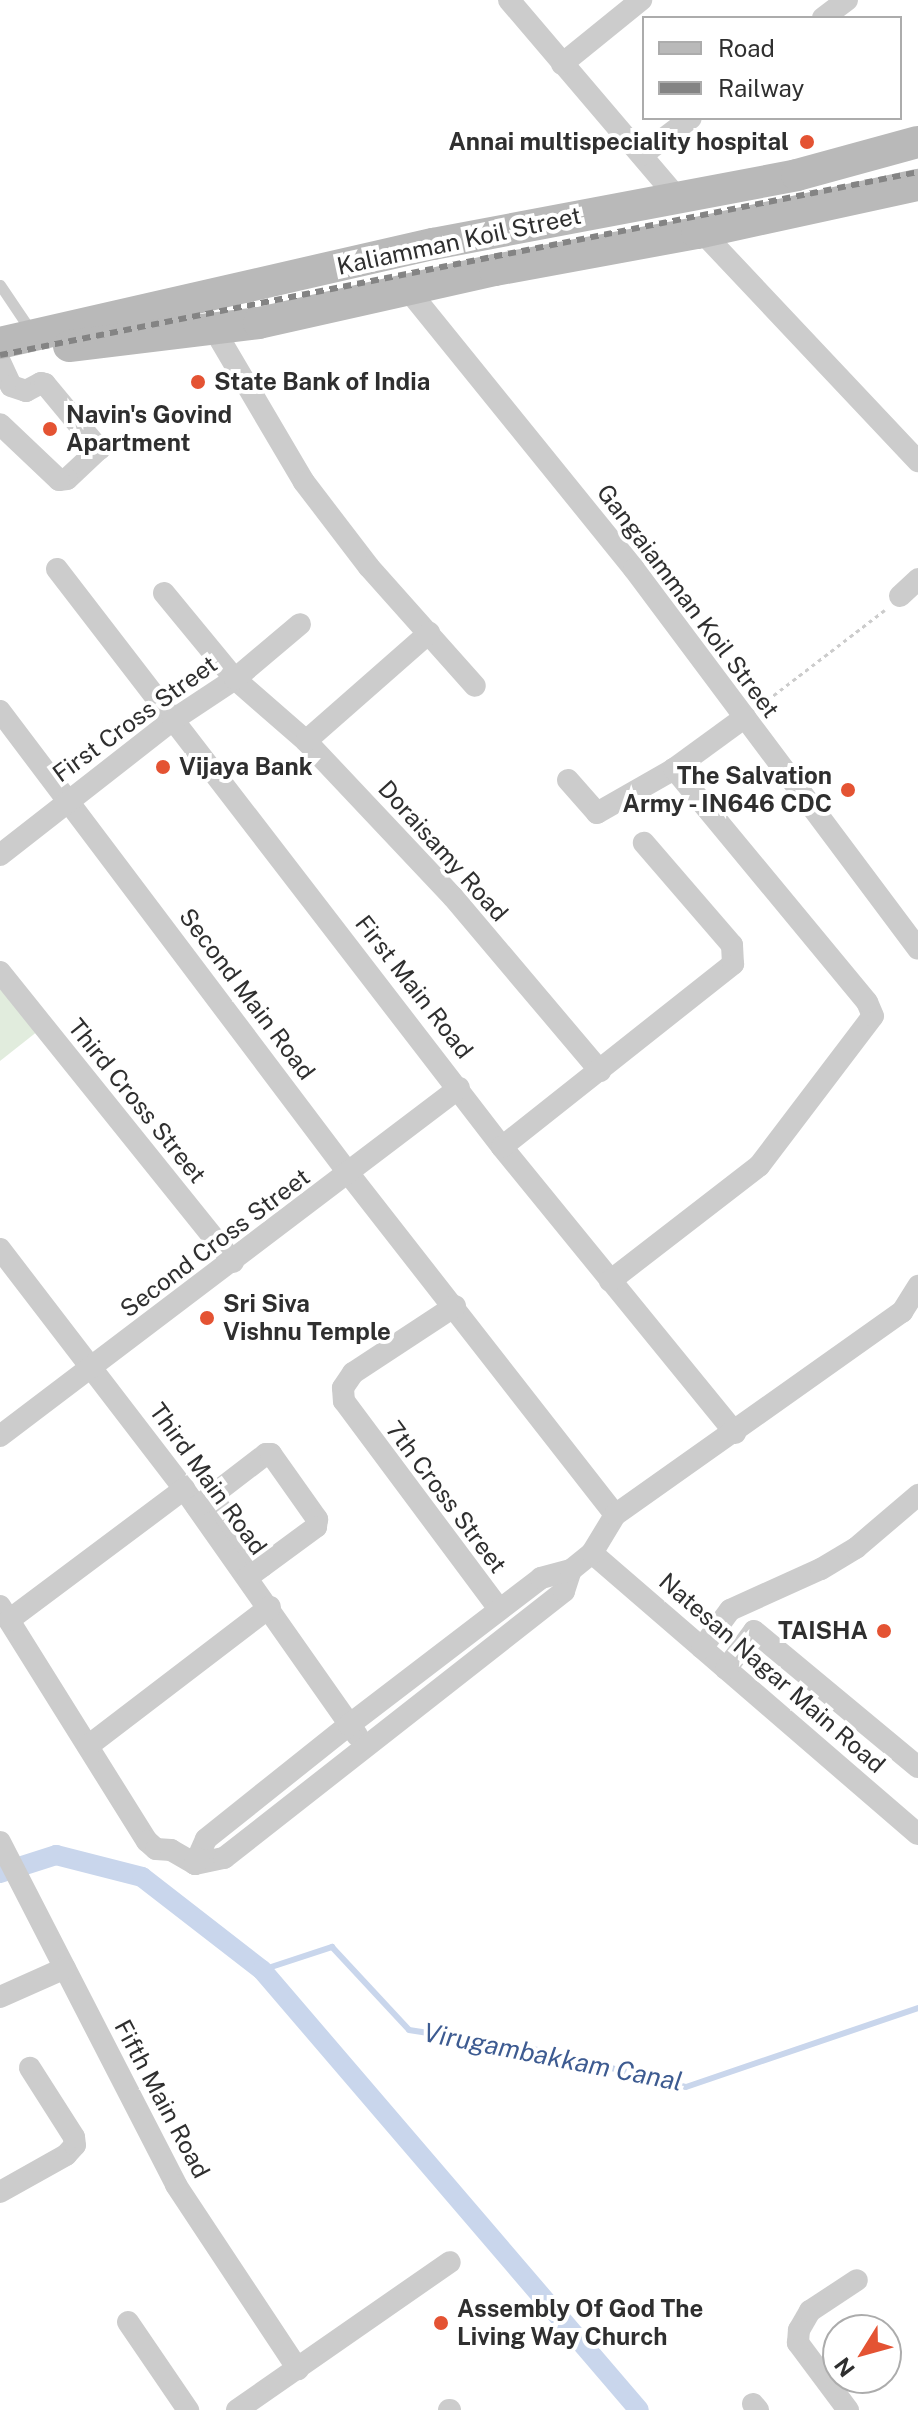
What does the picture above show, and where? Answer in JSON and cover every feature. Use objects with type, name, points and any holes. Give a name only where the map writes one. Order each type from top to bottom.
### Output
[{"type":"main road","name":"Kaliamman Koil Street","points":[[0,343],[433,244],[797,175],[918,142]]},
{"type":"main road","name":"Kaliamman Koil Street","points":[[0,360],[47,348],[215,331],[495,270],[702,232],[918,185]]},
{"type":"street","points":[[509,0],[676,196]]},
{"type":"street","points":[[562,64],[641,0]]},
{"type":"street","points":[[826,16],[847,0]]},
{"type":"street","points":[[642,155],[688,120]]},
{"type":"street","points":[[702,232],[918,461]]},
{"type":"street","name":"Gangaiamman Koil Street","points":[[409,291],[634,569],[918,949]]},
{"type":"street","points":[[215,331],[304,482],[369,567],[475,686]]},
{"type":"street","points":[[0,360],[11,386],[26,391],[45,384],[99,449],[67,479],[59,480],[0,424]]},
{"type":"street","name":"First Main Road","points":[[57,569],[502,1147],[735,1433]]},
{"type":"street","points":[[900,596],[918,579]]},
{"type":"street","name":"Doraisamy Road","points":[[164,593],[235,679],[306,741],[453,897],[600,1071]]},
{"type":"street","name":"First Cross Street","points":[[0,855],[173,720],[235,679],[300,624]]},
{"type":"street","points":[[306,741],[429,633]]},
{"type":"street","name":"Second Main Road","points":[[0,711],[349,1174],[615,1515]]},
{"type":"street","points":[[568,780],[597,813],[674,769],[745,717]]},
{"type":"street","points":[[610,1281],[759,1166],[873,1016],[867,1002],[674,769]]},
{"type":"street","points":[[502,1147],[726,970],[735,959],[732,945],[644,843]]},
{"type":"street","name":"Third Cross Street","points":[[0,972],[233,1262]]},
{"type":"street","name":"Second Cross Street","points":[[0,1436],[459,1088]]},
{"type":"street","name":"Third Main Road","points":[[0,1249],[255,1572],[270,1607],[349,1725],[366,1745]]},
{"type":"street","points":[[195,1864],[206,1839],[541,1578],[571,1570],[592,1553],[615,1515],[902,1312],[918,1286]]},
{"type":"street","name":"7th Cross Street","points":[[455,1306],[353,1373],[343,1388],[344,1401],[352,1417],[499,1609]]},
{"type":"street","points":[[255,1572],[319,1523],[271,1454],[261,1456],[5,1613],[147,1841],[156,1849],[171,1850],[195,1864],[224,1858],[564,1591],[571,1570]]},
{"type":"street","points":[[702,1648],[730,1610],[821,1569],[856,1548],[918,1495]]},
{"type":"street","name":"Natesan Nagar Main Road","points":[[592,1553],[918,1834]]},
{"type":"street","points":[[88,1746],[270,1607]]},
{"type":"street","points":[[730,1610],[918,1767]]},
{"type":"street","points":[[726,1669],[754,1631]]},
{"type":"street","name":"Fifth Main Road","points":[[4,1849],[176,2185],[298,2369]]},
{"type":"street","points":[[0,1997],[65,1968]]},
{"type":"street","points":[[0,2192],[66,2155],[75,2145],[74,2137],[30,2068]]},
{"type":"street","points":[[237,2410],[450,2262]]},
{"type":"street","points":[[848,2410],[798,2343],[799,2330],[810,2311],[857,2280]]},
{"type":"street","points":[[128,2322],[188,2410]]},
{"type":"lane","points":[[0,285],[34,335]]},
{"type":"path","points":[[745,717],[869,625],[900,596]]},
{"type":"green space","points":[[0,983],[38,1031],[0,1061]]},
{"type":"waterway","name":"Virugambakkam Canal","points":[[0,1873],[56,1855],[142,1877],[262,1970],[639,2410]]},
{"type":"waterway","name":"Virugambakkam Canal","points":[[262,1970],[332,1947],[409,2030],[544,2051],[686,2087],[918,2008]]},
{"type":"railway","points":[[0,355],[918,172]]},
{"type":"place","name":"Annai multispeciality hospital","points":[[807,142]]},
{"type":"place","name":"State Bank of India","points":[[198,382]]},
{"type":"place","name":"Navin's Govind Apartment","points":[[50,429]]},
{"type":"place","name":"Vijaya Bank","points":[[163,767]]},
{"type":"place","name":"The Salvation Army - IN646 CDC","points":[[848,790]]},
{"type":"place","name":"Sri Siva Vishnu Temple","points":[[207,1318]]},
{"type":"place","name":"TAISHA","points":[[884,1631]]},
{"type":"place","name":"Assembly Of God The Living Way Church","points":[[441,2323]]}]
